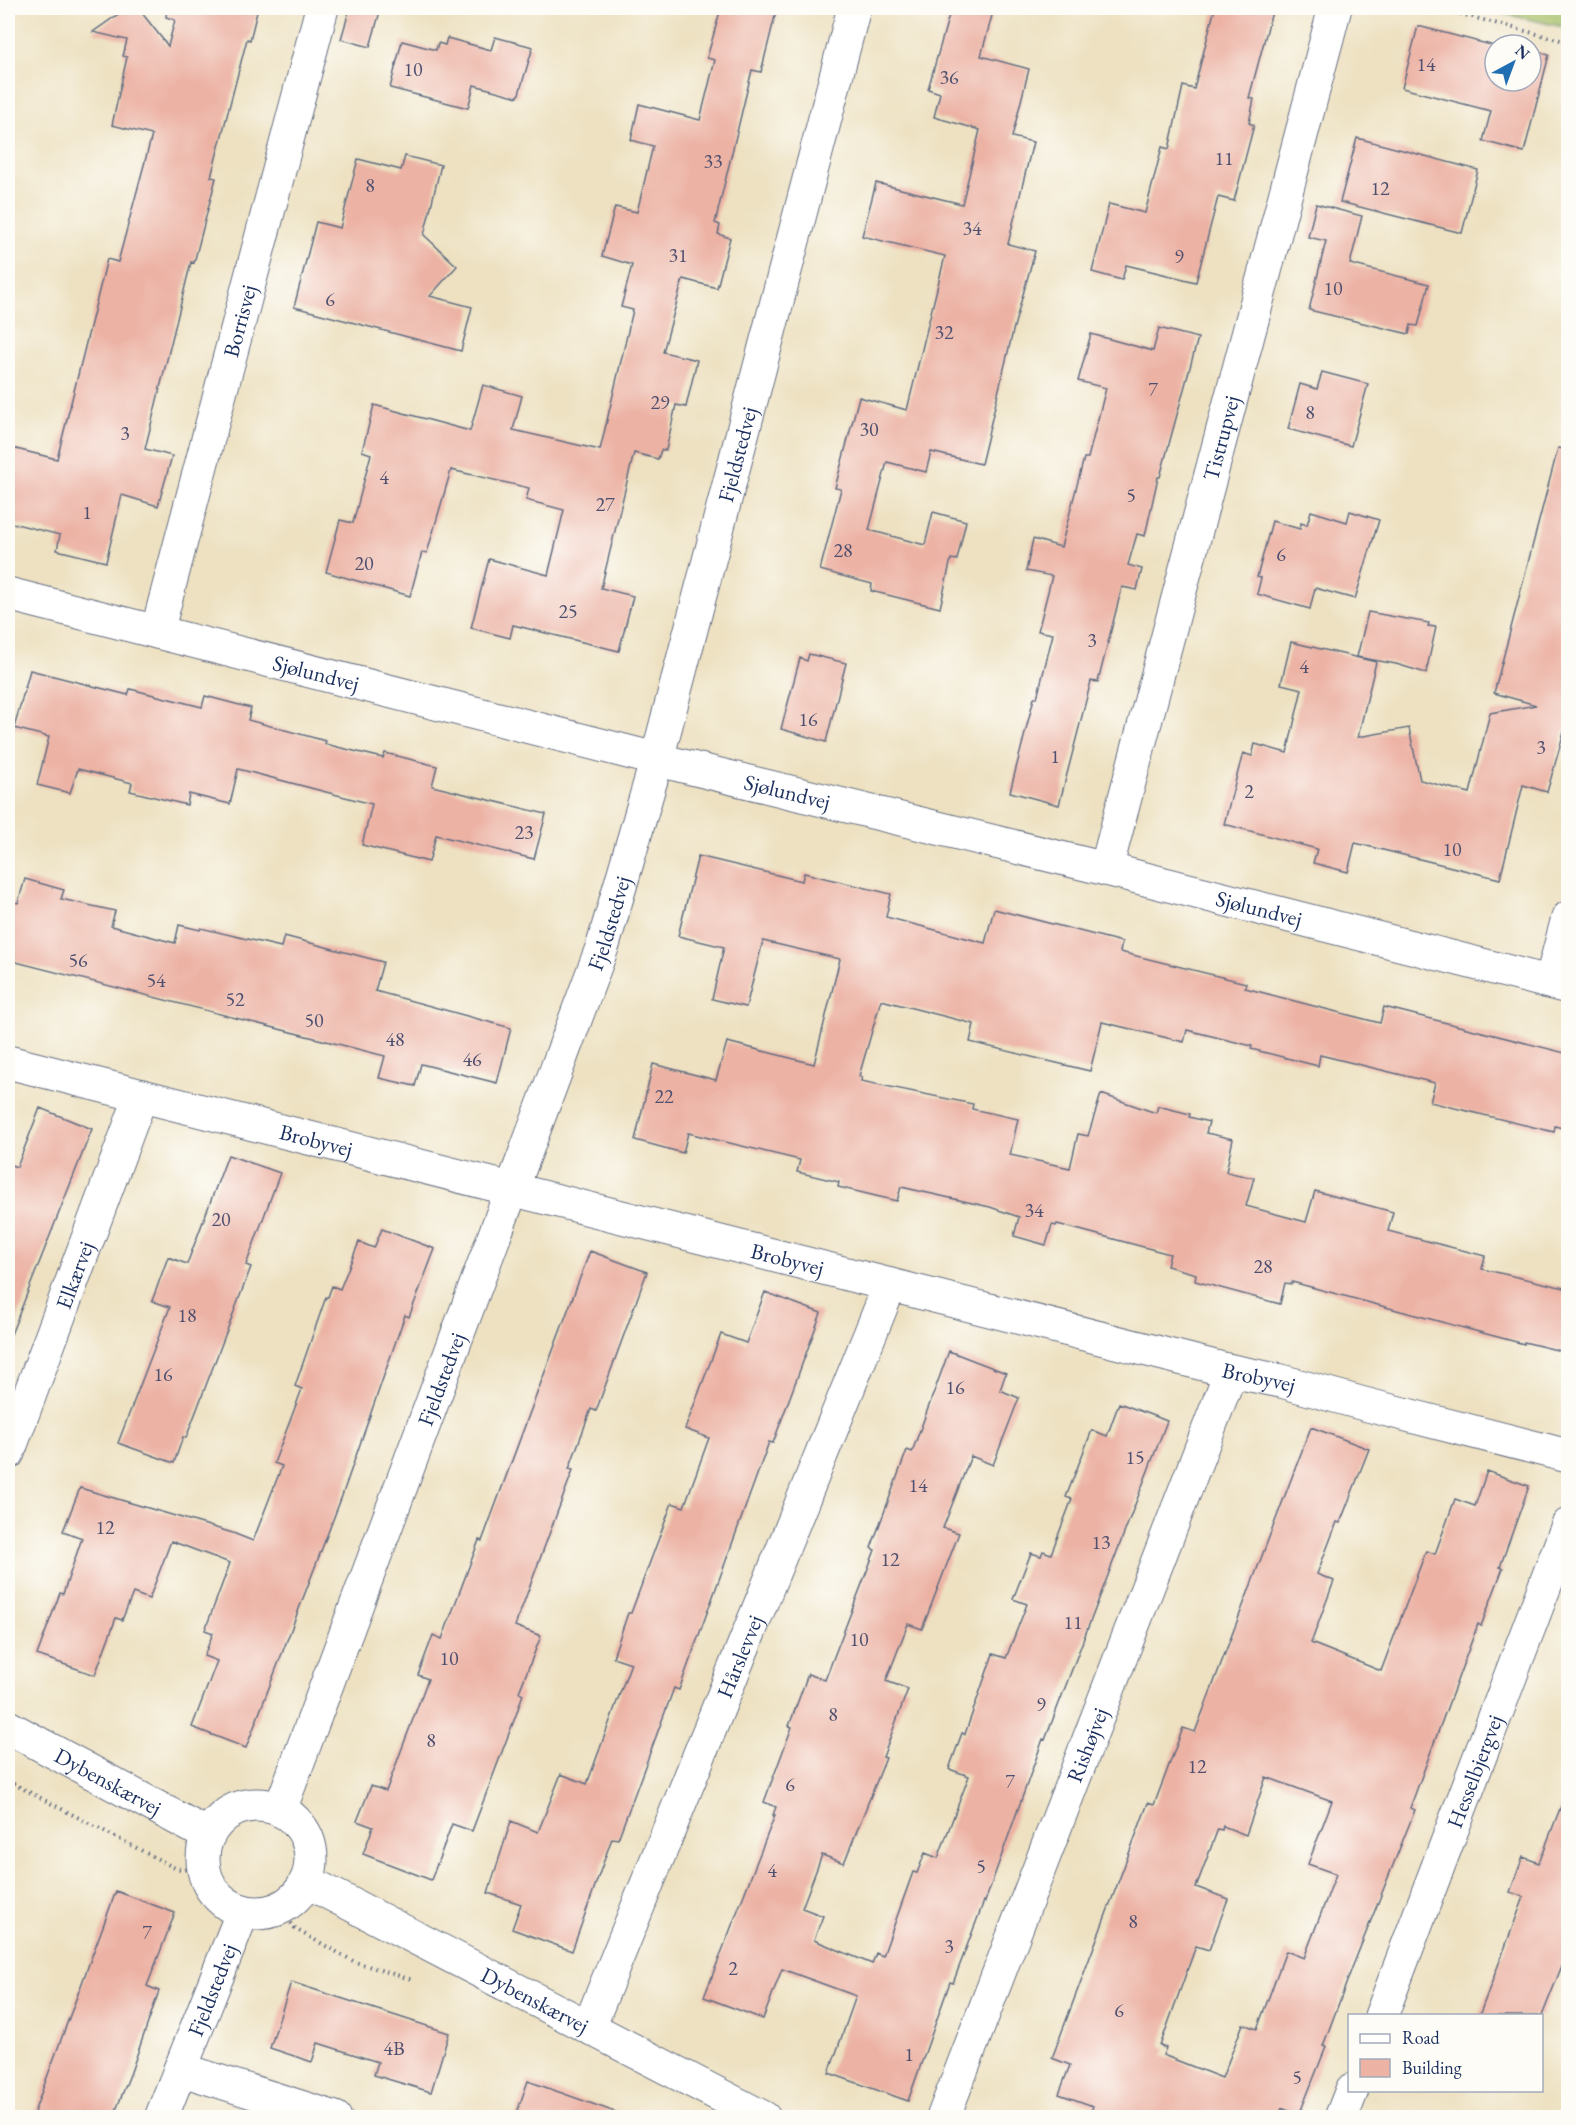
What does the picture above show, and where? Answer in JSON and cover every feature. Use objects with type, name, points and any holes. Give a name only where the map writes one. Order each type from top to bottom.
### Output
[{"type":"street","name":"Borrisvej","points":[[157,632],[322,8]]},
{"type":"street","name":"Fjeldstedvej","points":[[280,1810],[603,945],[657,759],[854,8]]},
{"type":"street","name":"Tistrupvej","points":[[1106,869],[1335,8]]},
{"type":"street","name":"Sjølundvej","points":[[8,594],[657,759],[1106,869],[1560,984]]},
{"type":"street","points":[[1560,984],[1569,918]]},
{"type":"street","name":"Brobyvej","points":[[8,1062],[1231,1371],[1281,1381],[1569,1456]]},
{"type":"street","name":"Elkærvej","points":[[8,1453],[141,1096]]},
{"type":"street","name":"Hårslevvej","points":[[589,2027],[890,1285]]},
{"type":"street","name":"Rishøjvej","points":[[943,2118],[1231,1371]]},
{"type":"street","name":"Hesselbjergvej","points":[[1382,2014],[1569,1525]]},
{"type":"street","name":"Dybenskærvej","points":[[8,1727],[208,1835]]},
{"type":"street","points":[[253,1804],[267,1805],[280,1810],[294,1819],[304,1832],[310,1848],[311,1865],[306,1881],[300,1892],[280,1908],[268,1912],[243,1911],[230,1905],[210,1885],[203,1859],[208,1835],[226,1814],[239,1808],[253,1804]]},
{"type":"street","name":"Dybenskærvej","points":[[306,1881],[764,2118]]},
{"type":"street","name":"Fjeldstedvej","points":[[161,2118],[243,1911]]},
{"type":"street","points":[[180,2068],[334,2118]]},
{"type":"street","points":[[1341,2118],[1352,2092]]},
{"type":"path","points":[[1437,8],[1569,42]]},
{"type":"path","points":[[8,1781],[175,1868],[205,1872]]},
{"type":"green space","points":[[1477,8],[1568,8],[1568,28]]},
{"type":"building","points":[[127,8],[138,8],[168,46],[175,20],[166,17],[167,8],[258,8],[250,40],[247,39],[211,177],[216,178],[194,263],[191,262],[145,449],[172,456],[158,506],[122,495],[106,562],[57,550],[60,535],[8,522],[8,447],[57,459],[107,259],[118,262],[152,135],[112,125],[127,57],[123,56],[127,40],[93,32]]},
{"type":"building","points":[[350,8],[381,8],[370,47],[341,39]]},
{"type":"building","points":[[721,8],[777,8],[761,72],[752,70],[715,223],[720,225],[718,234],[730,238],[717,288],[683,279],[663,352],[697,360],[686,407],[676,405],[666,450],[661,450],[658,459],[634,453],[601,588],[633,596],[619,651],[513,625],[510,638],[471,628],[489,559],[548,575],[564,510],[526,500],[529,488],[451,470],[427,553],[422,552],[410,596],[326,572],[340,520],[353,523],[371,454],[362,451],[374,405],[470,431],[483,385],[522,396],[513,430],[600,450],[633,310],[621,307],[632,265],[602,256],[615,207],[637,212],[653,146],[631,140],[639,104],[700,120],[715,60],[707,58]]},
{"type":"building","points":[[951,8],[994,8],[981,56],[1029,69],[1012,137],[1033,142],[1008,244],[1035,251],[981,464],[931,452],[926,472],[887,462],[869,530],[925,545],[933,512],[966,521],[957,560],[951,559],[940,608],[871,591],[872,584],[820,570],[841,489],[835,488],[859,397],[907,410],[945,256],[862,236],[876,183],[962,204],[980,130],[934,117],[940,93],[928,89]]},
{"type":"building","points":[[1215,8],[1273,8],[1249,98],[1254,99],[1249,123],[1254,125],[1234,201],[1218,197],[1196,282],[1126,265],[1122,280],[1092,272],[1109,204],[1145,213],[1162,147],[1169,149],[1183,86],[1194,89]]},
{"type":"building","points":[[1418,26],[1483,43],[1483,93],[1539,93],[1524,152],[1483,141],[1491,111],[1402,88]]},
{"type":"building","points":[[495,37],[533,47],[518,97],[474,85],[468,108],[390,88],[402,41],[436,50],[438,43],[445,45],[447,38],[491,50]]},
{"type":"building","points":[[1543,53],[1549,55],[1543,78]]},
{"type":"building","points":[[1357,138],[1478,170],[1462,233],[1340,202]]},
{"type":"building","points":[[405,156],[441,165],[424,235],[457,266],[430,296],[472,307],[461,351],[294,307],[316,222],[340,228],[358,159],[401,170]]},
{"type":"building","points":[[1316,204],[1362,216],[1350,264],[1429,284],[1418,326],[1411,325],[1409,334],[1309,310],[1326,241],[1308,237]]},
{"type":"building","points":[[1159,328],[1198,338],[1160,477],[1158,477],[1145,536],[1137,534],[1128,565],[1142,569],[1137,590],[1122,587],[1098,682],[1091,681],[1059,805],[1010,792],[1053,634],[1038,631],[1052,576],[1026,571],[1033,539],[1061,547],[1084,458],[1088,458],[1106,388],[1078,381],[1091,334],[1153,351]]},
{"type":"building","points":[[1322,372],[1368,384],[1351,446],[1288,429],[1300,384],[1317,389]]},
{"type":"building","points":[[1558,448],[1569,450],[1569,715],[1547,792],[1523,785],[1500,879],[1355,843],[1348,872],[1313,863],[1317,849],[1224,824],[1243,753],[1252,756],[1255,744],[1287,753],[1302,689],[1281,684],[1291,642],[1376,662],[1358,737],[1409,728],[1420,780],[1470,793],[1490,713],[1536,705],[1494,693]]},
{"type":"building","points":[[1311,511],[1347,522],[1350,511],[1379,520],[1355,599],[1315,588],[1310,609],[1257,594],[1261,578],[1257,577],[1272,521],[1300,529],[1301,523],[1307,525]]},
{"type":"building","points":[[1368,612],[1429,623],[1428,626],[1436,627],[1426,673],[1396,664],[1357,657]]},
{"type":"building","points":[[809,654],[846,663],[826,742],[781,729],[800,658],[807,661]]},
{"type":"building","points":[[30,670],[128,695],[130,689],[202,707],[205,696],[251,708],[248,720],[326,741],[325,744],[383,758],[385,753],[437,766],[432,786],[546,814],[534,859],[436,835],[429,862],[362,845],[372,804],[238,769],[230,804],[189,794],[187,805],[130,791],[132,783],[78,769],[70,793],[37,785],[49,737],[14,728]]},
{"type":"building","points":[[698,856],[802,881],[804,873],[891,894],[886,917],[985,943],[994,909],[1122,942],[1120,952],[1246,983],[1245,988],[1380,1023],[1384,1007],[1569,1054],[1569,1130],[1555,1126],[1554,1132],[1430,1102],[1435,1083],[1320,1055],[1318,1066],[1187,1030],[1184,1042],[1102,1022],[1090,1071],[970,1042],[974,1024],[881,1000],[859,1076],[862,1077],[861,1081],[973,1104],[972,1109],[1018,1119],[1010,1155],[1070,1168],[1078,1134],[1088,1136],[1101,1094],[1156,1113],[1158,1106],[1190,1114],[1189,1117],[1209,1122],[1206,1133],[1233,1139],[1226,1172],[1254,1178],[1246,1206],[1306,1222],[1315,1191],[1393,1212],[1388,1231],[1485,1256],[1482,1269],[1569,1289],[1569,1353],[1524,1342],[1524,1344],[1292,1282],[1292,1284],[1285,1283],[1280,1304],[1195,1281],[1196,1274],[1167,1266],[1170,1254],[1057,1224],[1052,1225],[1046,1245],[1014,1236],[1019,1217],[990,1207],[901,1187],[897,1201],[838,1187],[839,1182],[797,1172],[800,1160],[688,1133],[683,1153],[635,1140],[653,1064],[716,1080],[727,1042],[814,1064],[840,959],[763,941],[746,1007],[712,999],[724,947],[678,936]]},
{"type":"building","points":[[25,879],[64,890],[61,899],[115,911],[111,926],[175,943],[179,925],[281,947],[284,936],[383,962],[375,991],[511,1028],[497,1083],[421,1064],[415,1086],[379,1078],[385,1056],[8,960],[8,901],[18,903]]},
{"type":"building","points":[[40,1108],[92,1129],[10,1337],[8,1336],[8,1164],[17,1167]]},
{"type":"building","points":[[228,1155],[280,1173],[246,1265],[251,1267],[186,1438],[183,1437],[174,1463],[118,1443],[170,1307],[152,1301],[168,1257],[187,1264]]},
{"type":"building","points":[[382,1229],[435,1249],[409,1317],[405,1315],[342,1496],[246,1748],[192,1727],[217,1661],[204,1656],[213,1633],[205,1630],[230,1563],[171,1541],[149,1599],[133,1593],[122,1620],[116,1618],[95,1675],[37,1655],[60,1593],[63,1594],[82,1538],[63,1531],[80,1488],[253,1541],[282,1466],[274,1463],[302,1389],[295,1386],[326,1297],[332,1286],[340,1289],[359,1242],[374,1248]]},
{"type":"building","points":[[590,1251],[647,1272],[596,1411],[591,1409],[569,1469],[573,1470],[515,1626],[541,1636],[519,1692],[523,1694],[516,1715],[472,1831],[452,1824],[431,1880],[363,1854],[373,1827],[357,1821],[371,1786],[386,1791],[428,1679],[418,1675],[433,1635],[442,1639],[479,1540],[482,1541]]},
{"type":"building","points":[[765,1292],[821,1313],[773,1443],[769,1442],[679,1690],[674,1688],[618,1839],[612,1838],[572,1951],[512,1929],[521,1904],[488,1893],[511,1821],[538,1832],[561,1774],[587,1784],[631,1663],[613,1657],[628,1613],[631,1613],[672,1503],[684,1507],[709,1438],[685,1429],[721,1334],[746,1343]]},
{"type":"building","points":[[949,1351],[1006,1373],[1000,1390],[1019,1398],[993,1465],[971,1456],[943,1528],[959,1533],[922,1629],[908,1624],[886,1681],[908,1689],[883,1757],[886,1758],[844,1863],[822,1855],[802,1908],[823,1916],[814,1940],[872,1964],[876,1953],[883,1956],[913,1872],[917,1873],[925,1853],[938,1858],[969,1776],[949,1769],[962,1733],[965,1734],[993,1654],[1006,1658],[1027,1604],[1013,1599],[1031,1553],[1041,1556],[1043,1551],[1051,1554],[1072,1499],[1066,1497],[1092,1430],[1107,1436],[1119,1403],[1167,1421],[1045,1740],[1043,1739],[985,1902],[953,1983],[950,1982],[908,2101],[829,2073],[856,1996],[782,1969],[763,2019],[704,1997],[775,1815],[773,1815],[776,1807],[764,1802],[792,1727],[789,1726],[808,1674],[825,1680],[875,1550],[871,1548],[907,1450],[912,1452]]},
{"type":"building","points":[[1311,1427],[1369,1449],[1317,1574],[1334,1581],[1311,1643],[1381,1671],[1426,1551],[1435,1554],[1455,1499],[1475,1506],[1487,1471],[1529,1486],[1500,1567],[1503,1568],[1481,1626],[1478,1624],[1410,1808],[1415,1810],[1352,1968],[1323,2046],[1326,2047],[1299,2115],[1282,2108],[1278,2118],[1089,2118],[1093,2106],[1059,2094],[1070,2065],[1052,2058],[1148,1803],[1154,1805],[1183,1728],[1195,1732]],"holes":[[[1266,1777],[1332,1801],[1308,1864],[1336,1874],[1304,1958],[1286,1951],[1257,2029],[1243,2024],[1222,2078],[1163,2055],[1166,2048],[1160,2046],[1196,1946],[1209,1950],[1228,1899],[1196,1887],[1218,1829],[1222,1830],[1223,1826],[1246,1835]]]},
{"type":"building","points":[[1566,1793],[1569,1793],[1569,1948],[1543,2014],[1480,2014],[1524,1897],[1510,1892],[1523,1857],[1539,1863]]},
{"type":"building","points":[[116,1891],[175,1913],[147,1986],[159,1991],[131,2072],[113,2118],[32,2118]]},
{"type":"building","points":[[291,1982],[449,2033],[431,2092],[374,2075],[378,2062],[318,2043],[312,2062],[270,2048]]},
{"type":"building","points":[[528,2081],[618,2113],[617,2118],[515,2118]]}]
